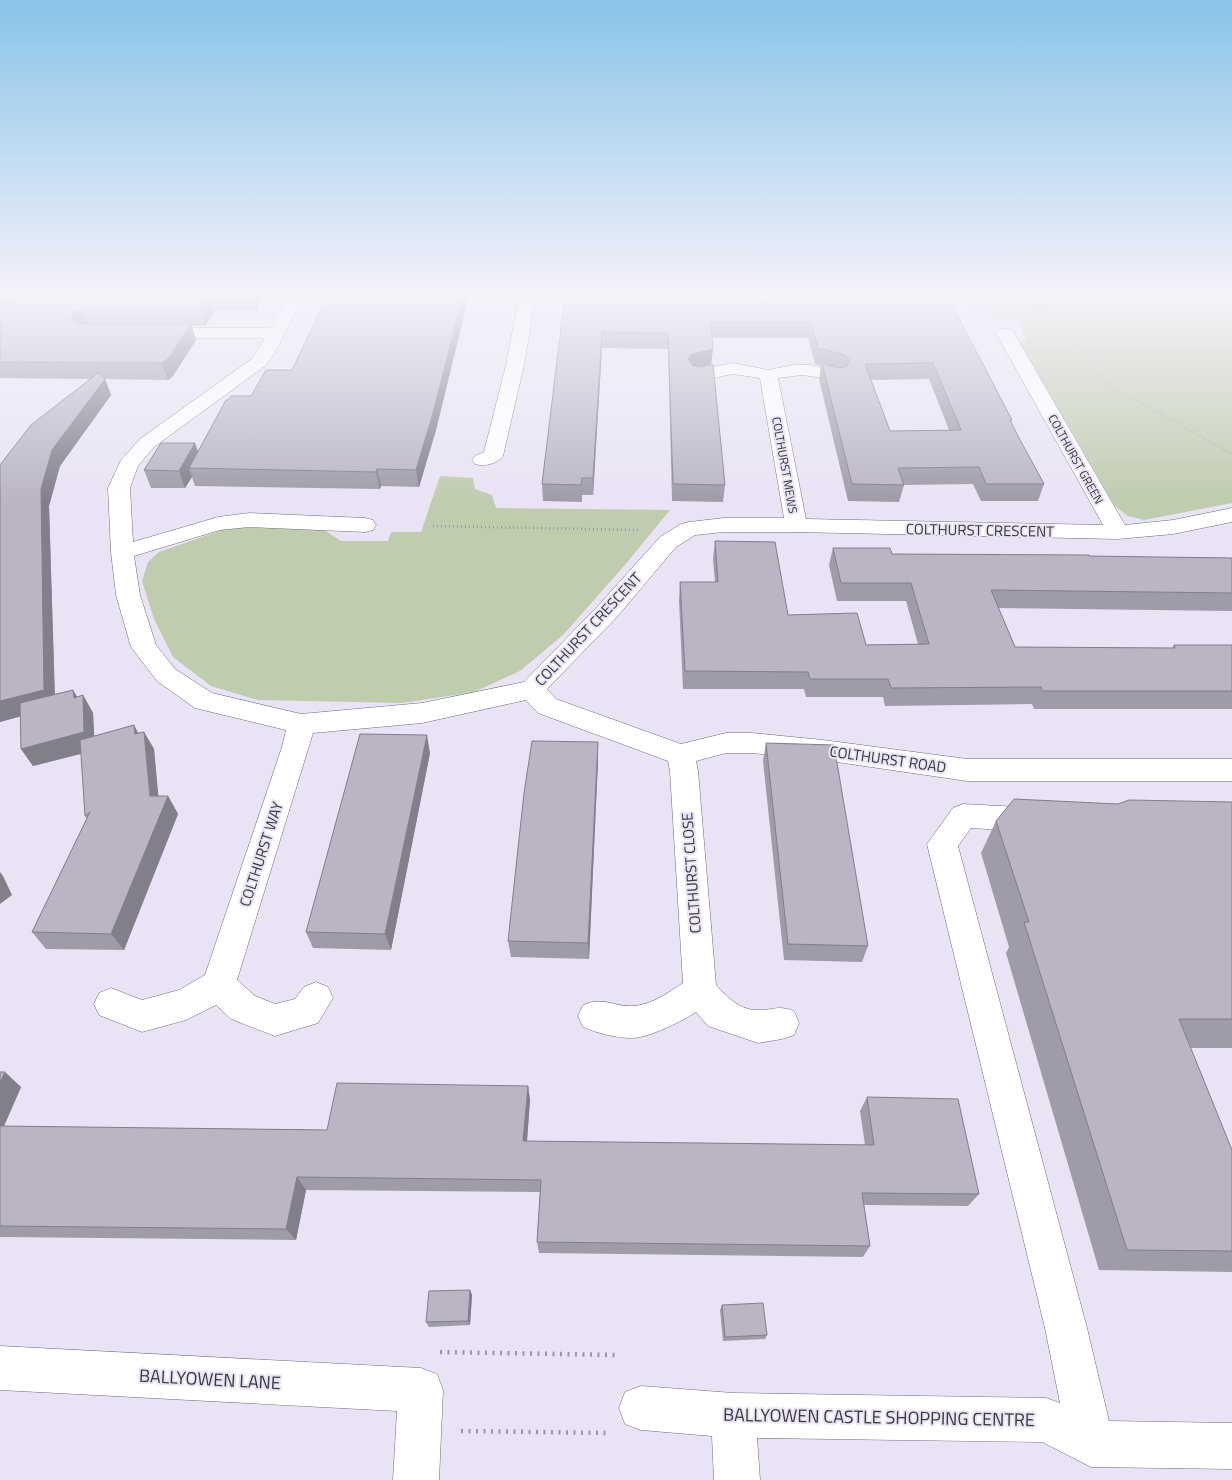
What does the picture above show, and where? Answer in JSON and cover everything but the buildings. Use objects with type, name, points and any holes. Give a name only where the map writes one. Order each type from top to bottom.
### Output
[{"type":"street","name":"COLTHURST CRESCENT","points":[[256,364],[147,443],[128,464],[119,488],[122,552],[128,595],[144,647],[166,675],[204,702],[301,724],[422,713],[532,689],[607,612],[668,542],[689,529],[710,526],[795,525],[1118,532],[1173,527],[1232,515]]},
{"type":"street","points":[[482,460],[493,456],[515,364]]},
{"type":"street","name":"COLTHURST GREEN","points":[[1023,364],[1118,532]]},
{"type":"street","points":[[698,376],[719,368],[732,368],[768,375],[802,369],[819,371],[836,377]]},
{"type":"street","name":"COLTHURST MEWS","points":[[768,375],[794,508],[795,525]]},
{"type":"street","points":[[122,552],[218,524],[249,520],[365,526]]},
{"type":"street","points":[[532,689],[547,706],[680,755]]},
{"type":"street","name":"COLTHURST WAY","points":[[219,984],[296,746],[301,724]]},
{"type":"street","name":"COLTHURST ROAD","points":[[680,755],[726,743],[752,743],[822,750],[967,770],[1232,770]]},
{"type":"street","name":"COLTHURST CLOSE","points":[[680,755],[684,771],[700,991]]},
{"type":"street","points":[[1069,822],[963,816],[942,844],[1066,1328],[1091,1444]]},
{"type":"street","points":[[111,1004],[142,1016],[186,1004],[219,984],[243,1008],[275,1020],[306,1012],[316,998]]},
{"type":"street","points":[[595,1016],[633,1022],[669,1011],[700,991],[720,1015],[758,1026],[782,1023]]},
{"type":"street","name":"BALLYOWEN LANE","points":[[0,1368],[421,1390],[416,1480]]},
{"type":"street","points":[[733,1415],[737,1480]]},
{"type":"street","name":"BALLYOWEN CASTLE SHOPPING CENTRE","points":[[629,1421],[733,1415],[1046,1420],[1091,1444],[1232,1446]]},
{"type":"path","points":[[1090,364],[1112,387],[1232,454]]},
{"type":"path","points":[[432,526],[646,530]]},
{"type":"path","points":[[461,1431],[629,1421]]},
{"type":"green space","points":[[1033,364],[1232,364],[1232,503],[1144,520],[1128,516],[1115,506]]},
{"type":"green space","points":[[440,476],[473,478],[475,489],[492,495],[496,508],[670,510],[563,635],[520,671],[474,692],[402,703],[258,700],[211,686],[173,657],[154,619],[142,581],[148,562],[159,552],[228,528],[321,528],[341,541],[388,541],[391,532],[421,532]]}]
